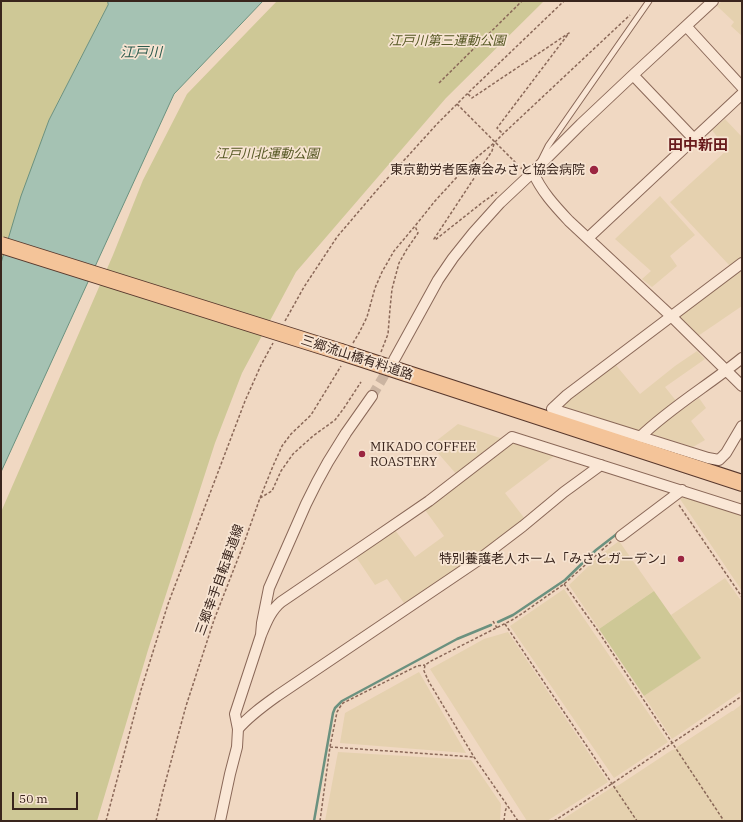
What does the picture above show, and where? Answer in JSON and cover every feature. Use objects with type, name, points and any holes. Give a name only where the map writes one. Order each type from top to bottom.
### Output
[{"type":"main road","name":"三郷流山橋有料道路","points":[[1,245],[345,354],[397,366],[566,426],[742,483]]},
{"type":"main road","name":"三郷流山橋有料道路","points":[[712,473],[742,492]]},
{"type":"street","points":[[397,366],[438,280],[468,238],[532,171],[633,74],[713,1]]},
{"type":"street","points":[[686,26],[742,87]]},
{"type":"street","points":[[633,74],[694,139]]},
{"type":"street","points":[[588,238],[742,94]]},
{"type":"street","points":[[532,171],[537,181],[554,204],[569,221],[671,316],[742,386]]},
{"type":"street","points":[[742,263],[566,395],[552,409],[708,458],[719,460],[726,453],[742,426]]},
{"type":"street","points":[[640,437],[654,423],[742,358]]},
{"type":"street","points":[[261,635],[269,588],[306,504],[328,462],[372,396]]},
{"type":"street","points":[[220,821],[237,747],[238,729],[235,714],[261,635],[267,620],[274,609],[281,602],[429,501],[512,437],[742,510]]},
{"type":"street","points":[[238,729],[253,713],[277,696],[476,562],[564,492],[601,465]]},
{"type":"street","points":[[621,536],[682,490]]},
{"type":"lane","points":[[532,171],[649,1]]},
{"type":"path","points":[[439,83],[522,1]]},
{"type":"path","points":[[282,326],[304,287],[337,237],[377,190],[437,124],[564,1]]},
{"type":"path","name":"三郷幸手自転車道線","points":[[156,821],[186,706],[214,620],[272,466],[282,446],[291,434],[311,415],[345,354],[359,333],[367,317],[375,288],[394,251],[435,201],[470,164],[631,14]]},
{"type":"path","points":[[468,93],[472,98],[569,33],[497,128],[502,134]]},
{"type":"path","points":[[457,104],[494,142],[532,171]]},
{"type":"path","points":[[494,142],[492,151],[434,239],[435,240],[499,190]]},
{"type":"path","points":[[381,353],[388,334],[394,283],[399,263],[418,234],[415,226]]},
{"type":"path","points":[[106,821],[140,690],[168,604],[245,401],[261,365],[275,339]]},
{"type":"path","points":[[260,498],[272,490],[281,471],[293,454],[313,436],[335,420],[361,382]]},
{"type":"path","points":[[673,497],[742,597]]},
{"type":"path","points":[[320,821],[330,747],[337,712],[343,703],[417,666],[425,665],[505,624],[564,584],[617,537],[621,536]]},
{"type":"path","points":[[564,584],[596,628],[724,821]]},
{"type":"path","points":[[493,621],[497,628]]},
{"type":"path","points":[[505,624],[613,783],[637,821]]},
{"type":"path","points":[[425,665],[424,671],[429,682],[474,757],[518,821]]},
{"type":"path","points":[[554,821],[742,696]]},
{"type":"path","points":[[330,747],[474,757]]},
{"type":"path","points":[[504,821],[507,806]]},
{"type":"shaded area","points":[[722,1],[742,1],[742,36],[731,26],[734,22],[717,6]]},
{"type":"shaded area","points":[[725,119],[742,137],[742,258],[730,266],[670,202],[727,150],[712,130]]},
{"type":"shaded area","points":[[660,196],[695,235],[670,256],[677,266],[652,287],[642,279],[651,271],[615,239]]},
{"type":"shaded area","points":[[742,266],[742,306],[698,336],[677,315]]},
{"type":"shaded area","points":[[697,351],[705,359],[665,387],[677,402],[638,431],[560,405],[615,364],[640,394],[675,366]]},
{"type":"shaded area","points":[[699,398],[706,408],[691,421],[705,440],[693,447],[649,433]]},
{"type":"shaded area","points":[[458,424],[503,439],[457,475],[431,445]]},
{"type":"shaded area","points":[[514,442],[554,456],[505,493],[525,519],[467,564],[406,606],[387,579],[375,585],[356,557],[395,530],[415,557],[444,536],[425,510]]},
{"type":"shaded area","points":[[685,496],[742,514],[742,591],[680,499]]},
{"type":"shaded area","points":[[619,541],[654,591],[599,629],[569,585],[599,556]]},
{"type":"shaded area","points":[[725,578],[742,602],[742,691],[672,739],[644,696],[700,658],[671,615]]},
{"type":"shaded area","points":[[564,589],[668,742],[614,778],[510,626]]},
{"type":"shaded area","points":[[508,632],[608,782],[547,821],[527,821],[430,669],[484,639]]},
{"type":"shaded area","points":[[419,672],[466,753],[340,743],[345,713]]},
{"type":"shaded area","points":[[742,704],[742,821],[560,821],[672,750],[676,749]]},
{"type":"shaded area","points":[[338,752],[471,760],[501,804],[500,821],[325,821]]},
{"type":"green space","points":[[1,1],[108,1],[108,5],[49,120],[1,263]]},
{"type":"green space","name":"江戸川北運動公園","points":[[277,1],[544,1],[446,98],[296,272],[242,373],[215,443],[148,650],[97,821],[1,821],[1,512],[113,255],[143,180],[187,94]]},
{"type":"green space","points":[[654,591],[701,658],[644,696],[599,629]]},
{"type":"water","name":"江戸川","points":[[108,1],[263,1],[174,94],[1,472],[1,263],[21,196],[49,120],[108,5]]},
{"type":"waterway","points":[[498,622],[513,615],[565,580],[596,550],[618,533]]},
{"type":"waterway","points":[[314,821],[335,708],[342,701],[457,639],[491,625]]},
{"type":"tunnel","points":[[372,396],[391,364]]},
{"type":"place","name":"東京勤労者医療会みさと協会病院","points":[[594,170]]},
{"type":"place","name":"MIKADO COFFEE ROASTERY","points":[[362,454]]},
{"type":"place","name":"特別養護老人ホーム「みさとガーデン」","points":[[681,559]]},
{"type":"district","name":"田中新田","points":[[698,146]]},
{"type":"park label","name":"江戸川第三運動公園","points":[[447,41]]}]
